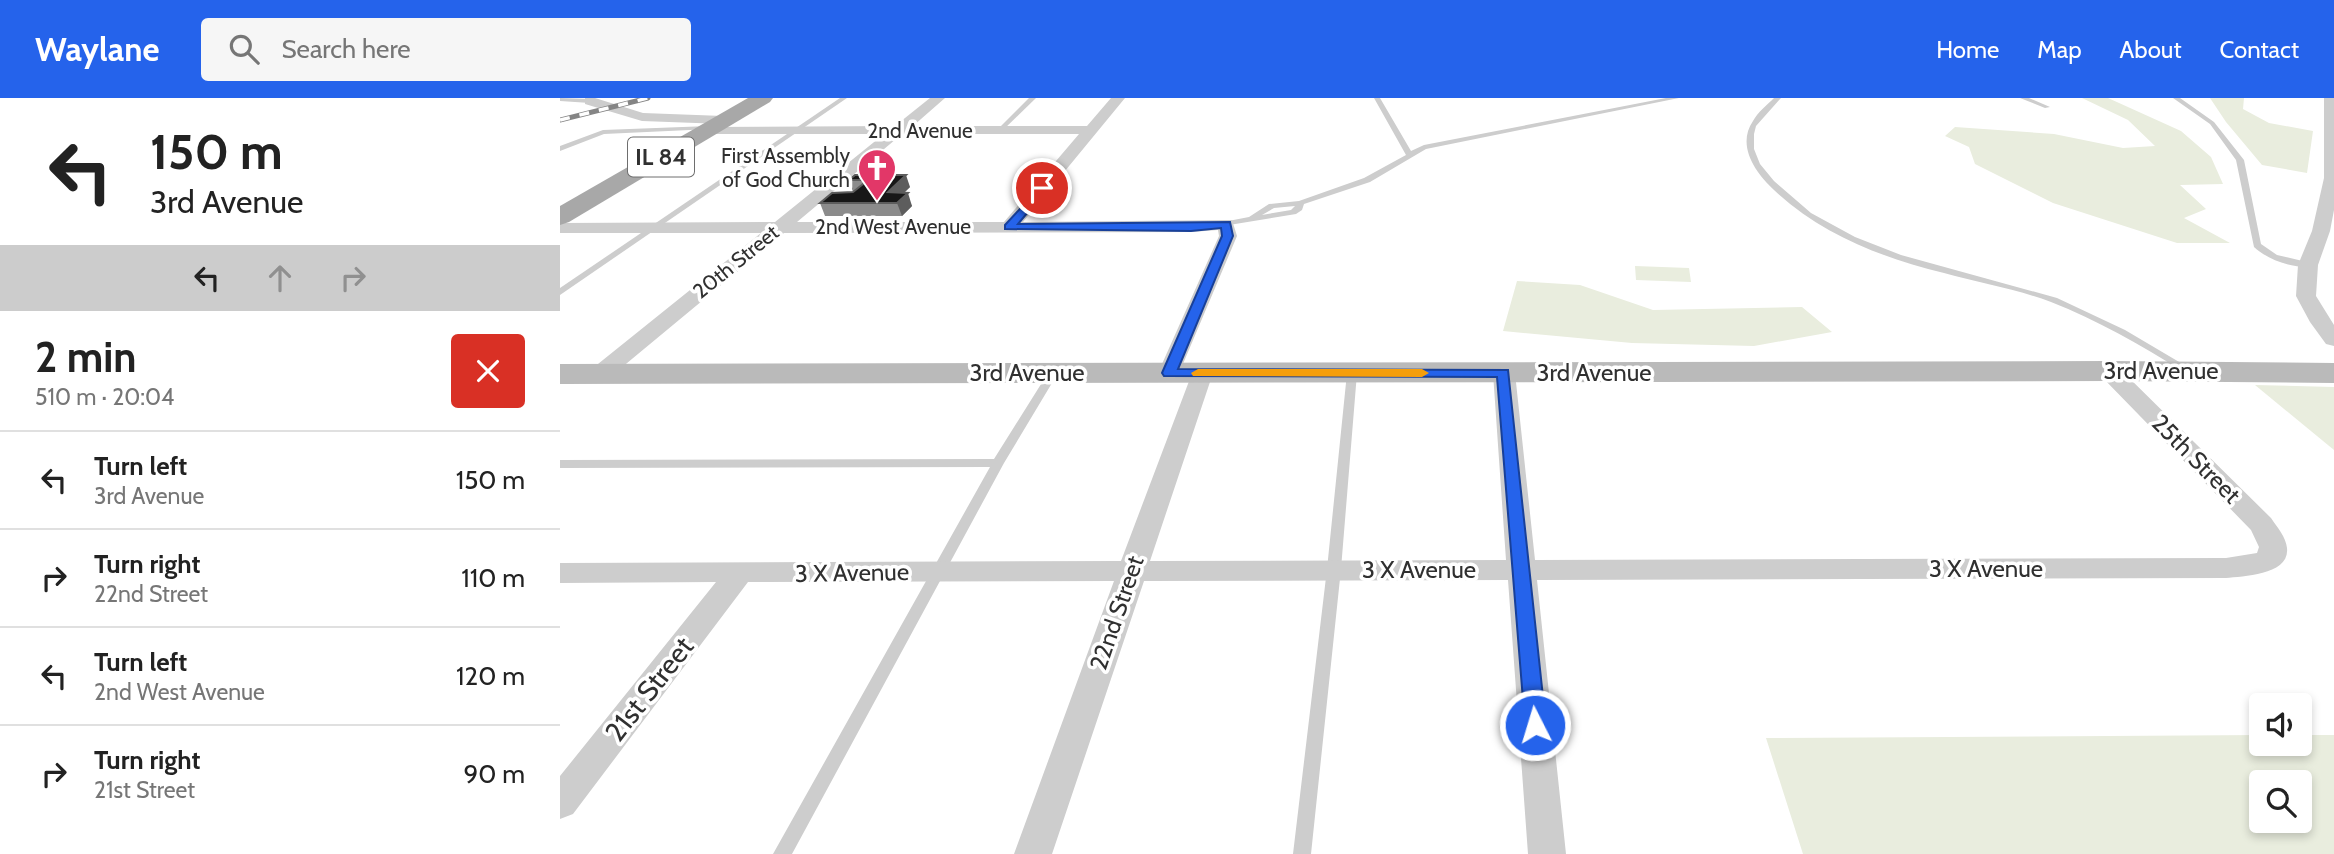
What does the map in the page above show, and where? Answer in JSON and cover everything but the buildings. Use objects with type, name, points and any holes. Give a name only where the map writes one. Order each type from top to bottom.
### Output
[{"type":"main road","name":"IL 84","points":[[566,211],[762,98]]},
{"type":"street","name":"20th Street","points":[[601,373],[939,98]]},
{"type":"street","points":[[1009,227],[1118,98]]},
{"type":"street","points":[[2331,98],[2332,178],[2321,231],[2308,265],[2306,296],[2317,318],[2334,339]]},
{"type":"street","name":"2nd Avenue","points":[[584,99],[642,117],[713,126],[795,131],[1093,130]]},
{"type":"street","points":[[1169,373],[1228,236],[1226,224]]},
{"type":"street","name":"2nd West Avenue","points":[[560,228],[1191,227],[1226,224]]},
{"type":"street","name":"3rd Avenue","points":[[560,374],[2109,370],[2334,373]]},
{"type":"street","name":"25th Street","points":[[2109,370],[2261,524],[2271,537],[2274,552]]},
{"type":"street","name":"22nd Street","points":[[1033,854],[1202,373]]},
{"type":"street","points":[[1504,373],[1547,854]]},
{"type":"street","name":"3 X Avenue","points":[[560,573],[2226,568],[2259,565],[2274,552]]},
{"type":"street","name":"21st Street","points":[[560,803],[739,574]]},
{"type":"lane","points":[[560,292],[844,98]]},
{"type":"lane","points":[[999,131],[1033,98]]},
{"type":"lane","points":[[1377,98],[1409,154]]},
{"type":"lane","points":[[1226,224],[1293,212],[1299,208],[1300,203],[1367,180],[1409,154],[1437,143],[1550,124],[1676,98]]},
{"type":"lane","points":[[1778,98],[1753,124],[1749,140],[1752,156],[1774,186],[1816,220],[1905,259],[2054,300],[2151,348],[2189,371]]},
{"type":"lane","points":[[2023,98],[2047,107]]},
{"type":"lane","points":[[2176,98],[2212,123],[2240,160],[2257,245],[2264,253],[2308,265]]},
{"type":"lane","points":[[560,99],[584,99]]},
{"type":"lane","points":[[560,149],[603,131],[713,126]]},
{"type":"lane","points":[[782,854],[998,463],[1053,373]]},
{"type":"lane","points":[[1302,854],[1334,569],[1352,373]]},
{"type":"lane","points":[[560,464],[998,463]]},
{"type":"shaded area","points":[[2082,98],[2108,98],[2181,131],[2211,157],[2223,184],[2180,185],[2206,209],[2184,218],[2230,243],[2177,243],[2053,203],[1975,164],[1969,147],[1945,136],[1955,127],[2054,134],[2123,148],[2155,146],[2128,120]]},
{"type":"shaded area","points":[[2210,98],[2244,98],[2243,109],[2269,123],[2313,131],[2307,173],[2262,165]]},
{"type":"shaded area","points":[[1635,266],[1689,268],[1691,282],[1636,280]]},
{"type":"shaded area","points":[[1517,281],[1580,285],[1653,310],[1802,307],[1832,332],[1754,346],[1632,343],[1503,331]]},
{"type":"shaded area","points":[[2255,385],[2334,387],[2334,450]]},
{"type":"shaded area","points":[[2249,735],[2249,756],[2312,756],[2312,735],[2334,735],[2334,854],[1803,854],[1766,738]]},
{"type":"railway","points":[[560,120],[648,98]]},
{"type":"slow traffic","points":[[1198,373],[1422,373]]},
{"type":"place","name":"First Assembly of God Church","points":[[877,202]]},
{"type":"route","points":[[1042,188],[1009,227],[1191,227],[1226,224],[1228,236],[1169,373],[1504,373],[1535,725]]}]
